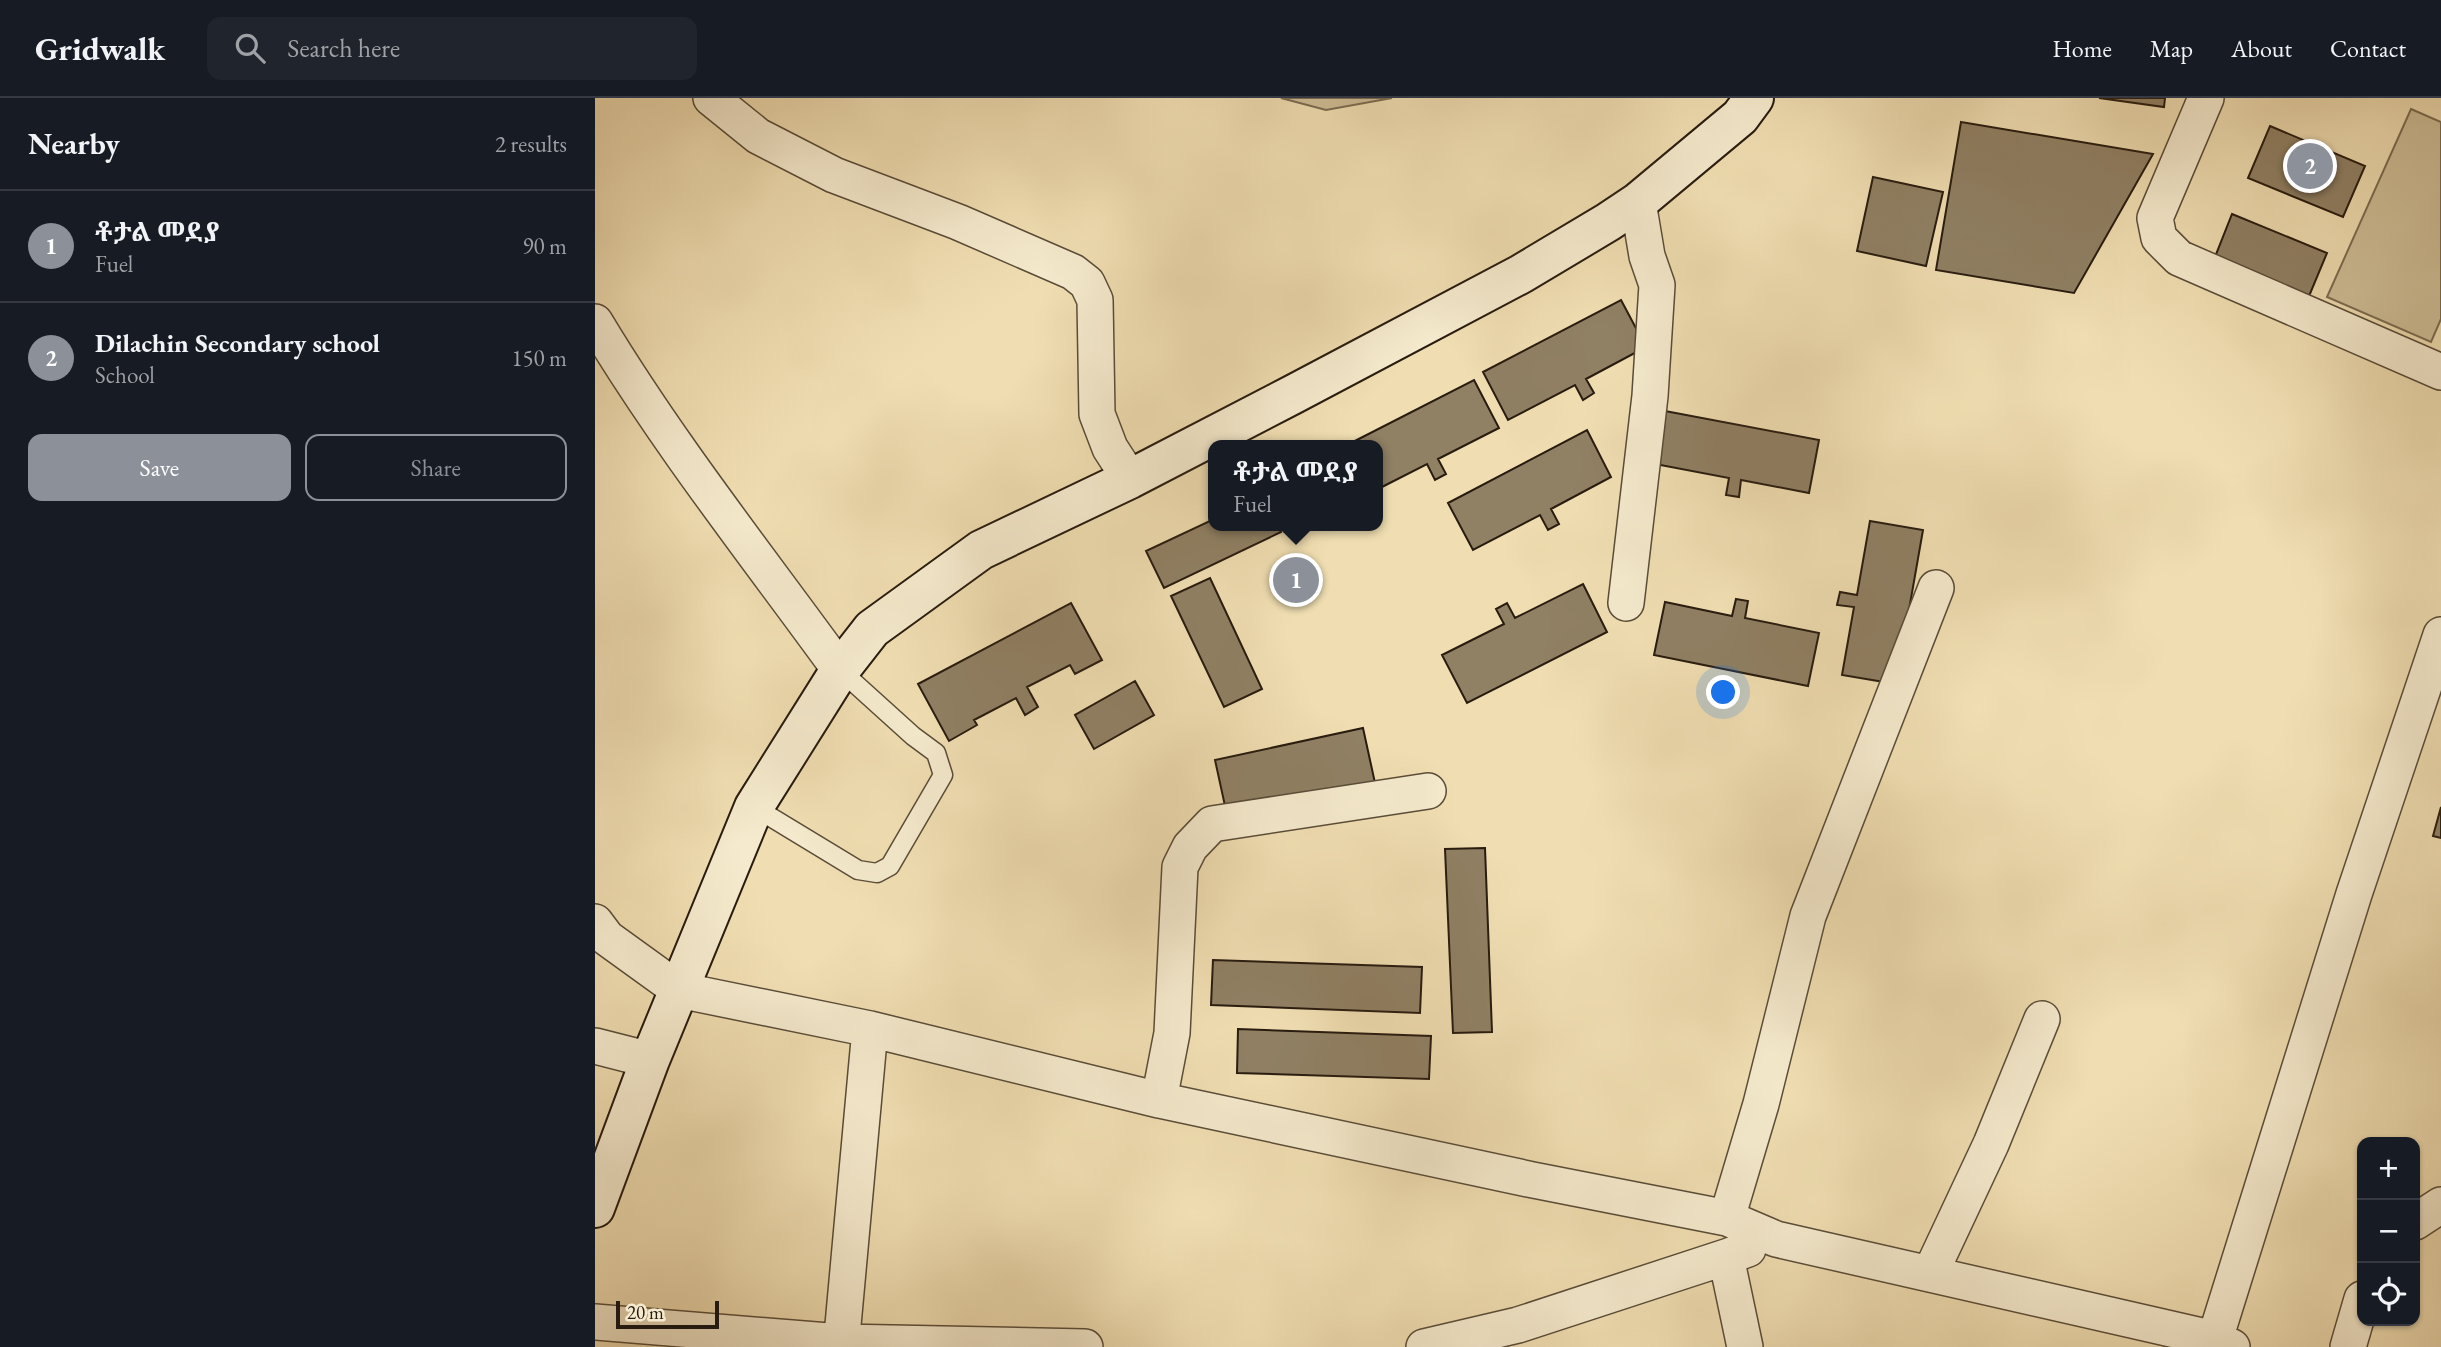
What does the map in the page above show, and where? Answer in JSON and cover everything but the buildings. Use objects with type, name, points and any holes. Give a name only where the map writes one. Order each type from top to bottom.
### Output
[{"type":"main road","points":[[595,1208],[650,1060],[754,807],[840,670],[872,629],[981,550],[1130,479],[1521,274],[1638,202],[1740,117],[1754,98]]},
{"type":"street","points":[[711,98],[758,136],[834,175],[958,222],[1073,272],[1087,283],[1095,300],[1097,321],[1097,414],[1110,448],[1130,479]]},
{"type":"street","points":[[2206,98],[2155,218],[2159,238],[2179,258],[2441,372]]},
{"type":"street","points":[[1626,603],[1650,396],[1657,285],[1647,256],[1638,202]]},
{"type":"street","points":[[595,322],[697,474],[840,670]]},
{"type":"street","points":[[1727,1218],[1761,1104],[1808,916],[1936,588]]},
{"type":"street","points":[[595,922],[607,938],[679,990],[870,1029],[1159,1100],[1533,1180],[1727,1218],[1776,1239],[2223,1343],[2354,894],[2441,635]]},
{"type":"street","points":[[1159,1100],[1172,1033],[1180,867],[1190,847],[1212,824],[1428,791]]},
{"type":"street","points":[[1930,1274],[1991,1144],[2042,1019]]},
{"type":"street","points":[[841,1345],[870,1029]]},
{"type":"street","points":[[595,1046],[650,1060]]},
{"type":"street","points":[[2420,1219],[2441,1205]]},
{"type":"street","points":[[1424,1347],[1522,1336],[1776,1239]]},
{"type":"street","points":[[1725,1257],[1745,1347]]},
{"type":"street","points":[[2348,1347],[2357,1316]]},
{"type":"street","points":[[595,1322],[841,1345],[1085,1347]]},
{"type":"lane","points":[[754,807],[858,870],[877,873],[890,866],[943,775],[936,753],[913,736],[840,670]]},
{"type":"shaded area","points":[[1281,98],[1392,98],[1326,110]]},
{"type":"shaded area","points":[[2411,109],[2441,122],[2441,319],[2431,342],[2327,297]]},
{"type":"place","name":"Dilachin Secondary school","points":[[2310,166]]},
{"type":"place","name":"ቶታል መደያ","points":[[1296,580]]}]
